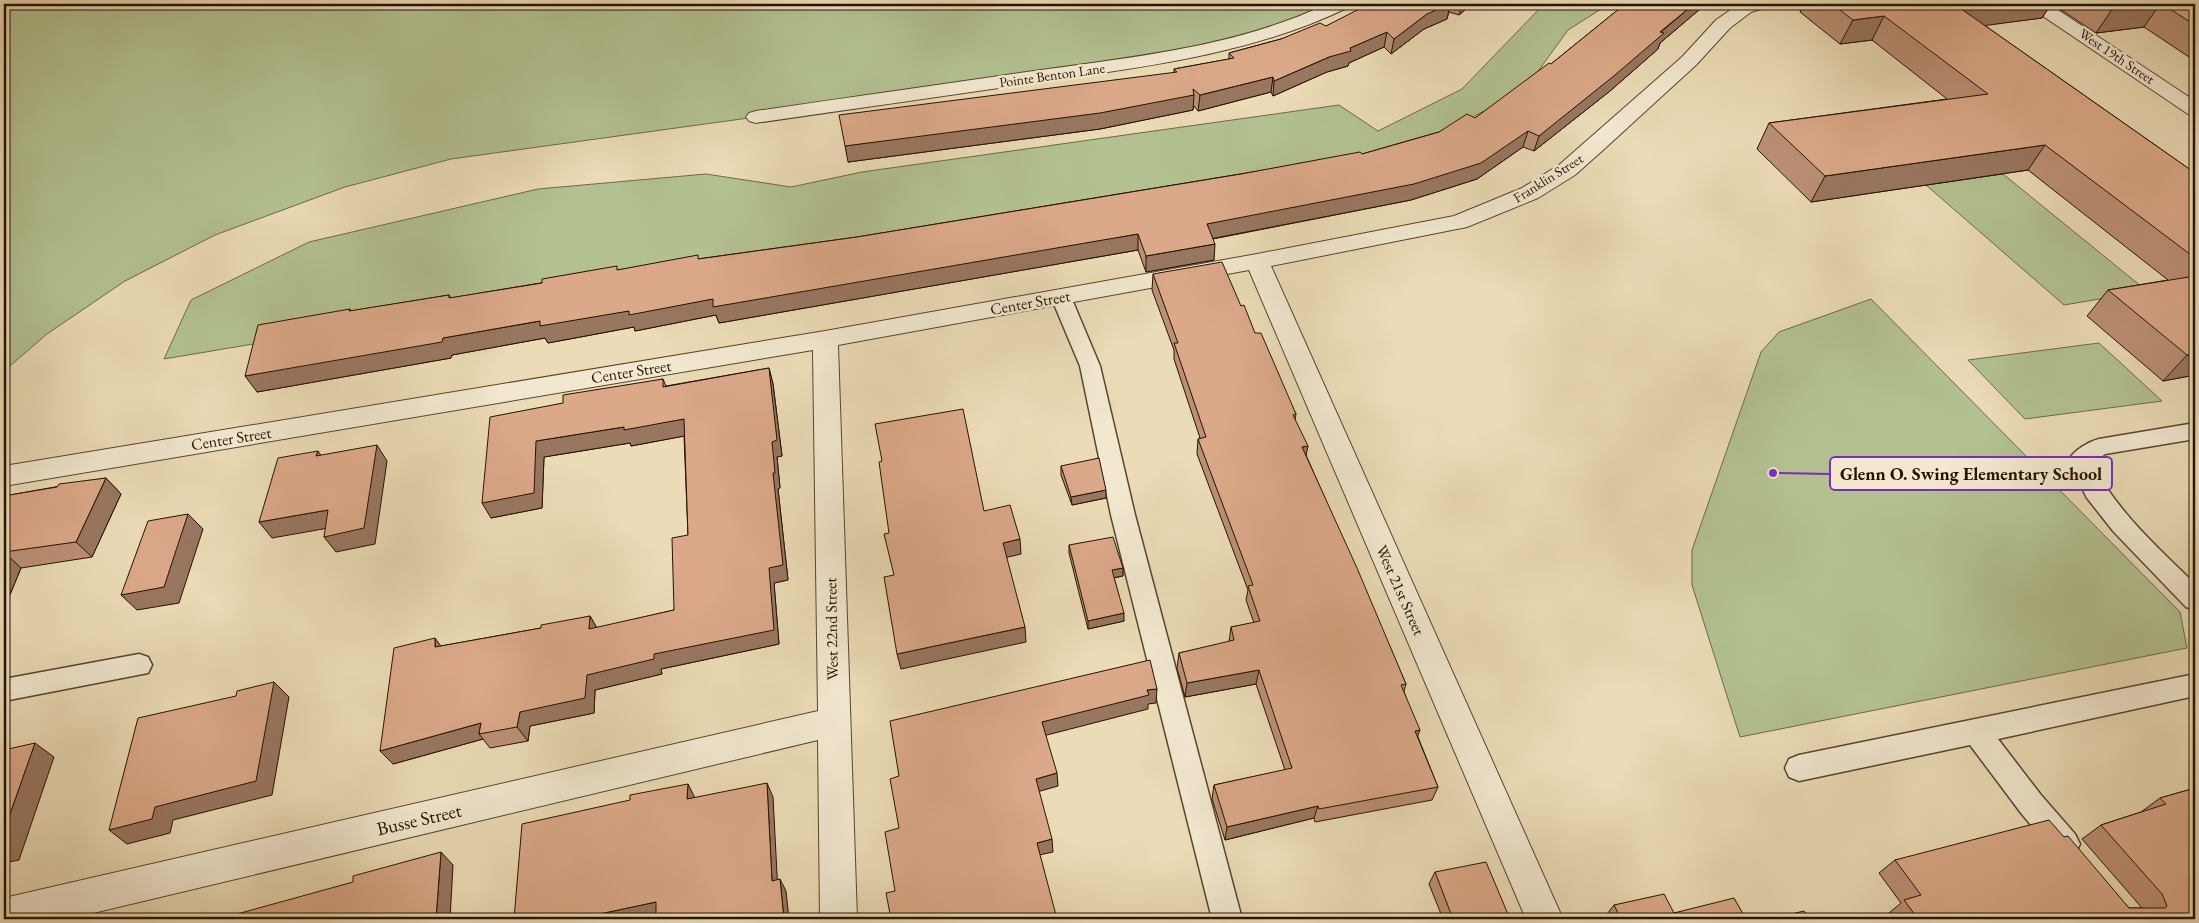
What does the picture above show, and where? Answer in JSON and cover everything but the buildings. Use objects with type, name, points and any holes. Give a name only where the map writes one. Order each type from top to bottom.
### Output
[{"type":"street","name":"Pointe Benton Lane","points":[[756,117],[1138,62],[1229,44],[1312,18],[1341,4]]},
{"type":"street","name":"Franklin Street","points":[[1257,261],[1459,222],[1530,193],[1566,170],[1595,147],[1689,61],[1723,24],[1745,8],[1758,4]]},
{"type":"street","name":"West 19th Street","points":[[2037,4],[2195,110]]},
{"type":"street","name":"Center Street","points":[[4,476],[825,339],[1257,261]]},
{"type":"street","name":"West 21st Street","points":[[1257,261],[1544,919]]},
{"type":"street","name":"West 22nd Street","points":[[825,339],[839,919]]},
{"type":"street","name":"Busse Street","points":[[4,916],[833,722]]},
{"type":"lane","points":[[1061,297],[1090,366],[1123,515],[1227,919]]},
{"type":"lane","points":[[2195,431],[2099,447],[2079,461],[2094,492],[2121,525],[2195,600]]},
{"type":"lane","points":[[4,690],[139,665]]},
{"type":"lane","points":[[1799,768],[2195,685]]},
{"type":"lane","points":[[1976,732],[2031,804],[2080,862]]},
{"type":"green space","points":[[4,4],[1341,4],[1229,44],[756,117],[451,159],[345,187],[215,235],[125,281],[47,334],[4,371]]},
{"type":"green space","points":[[1544,4],[1609,4],[1568,30],[1523,92],[1392,153],[164,359],[191,300],[309,242],[538,189],[706,174],[791,187],[862,172],[1339,105],[1378,131],[1462,89]]},
{"type":"green space","points":[[2003,174],[2147,291],[2064,305],[1926,185]]},
{"type":"green space","points":[[1871,299],[2180,612],[2187,648],[1740,737],[1692,585],[1692,550],[1761,352],[1779,332]]},
{"type":"green space","points":[[2099,343],[2162,401],[2025,419],[1968,360]]},
{"type":"place","name":"Glenn O. Swing Elementary School","points":[[1773,473]]}]
